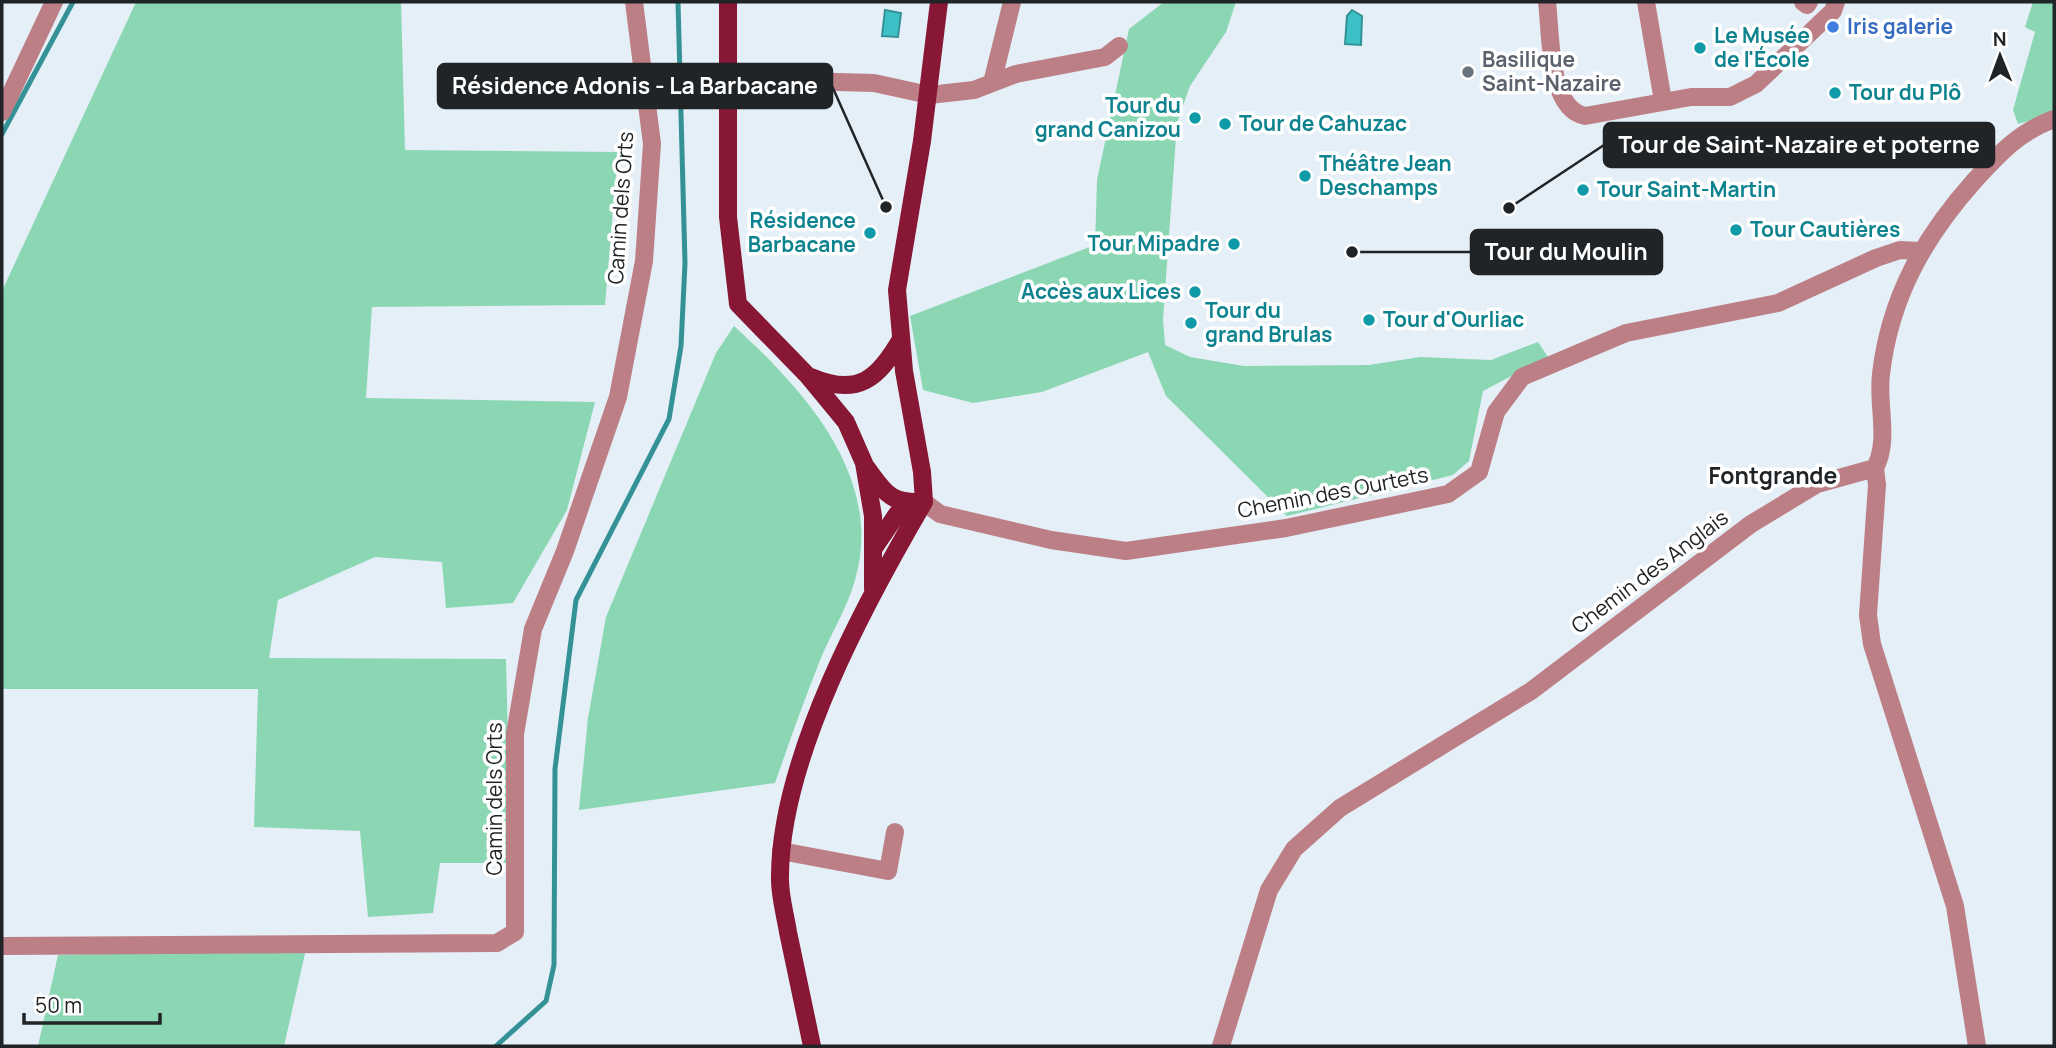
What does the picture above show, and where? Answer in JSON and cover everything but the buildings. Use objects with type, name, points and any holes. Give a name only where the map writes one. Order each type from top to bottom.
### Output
[{"type":"main road","points":[[728,2],[730,79],[727,217],[738,304],[808,376],[846,422],[864,463],[873,516],[873,589]]},
{"type":"main road","points":[[813,1046],[780,891],[783,827],[800,767],[830,685],[873,589],[924,502],[901,339],[897,290],[929,95],[939,2]]},
{"type":"main road","points":[[808,376],[830,385],[861,384],[889,360],[901,339]]},
{"type":"main road","points":[[864,463],[893,499],[904,503],[924,502]]},
{"type":"main road","points":[[873,550],[897,514],[924,502]]},
{"type":"street","points":[[2,112],[54,2]]},
{"type":"street","name":"Camin dels Orts","points":[[2,946],[497,943],[515,932],[515,734],[533,629],[565,551],[618,397],[644,261],[652,144],[634,2]]},
{"type":"street","points":[[992,83],[1012,2]]},
{"type":"street","points":[[1547,2],[1557,87],[1568,109],[1582,116],[1663,101],[1730,97],[1756,84],[1833,11],[1836,2]]},
{"type":"street","points":[[1646,2],[1663,101]]},
{"type":"street","points":[[1803,2],[1807,5],[1809,2]]},
{"type":"street","points":[[730,79],[874,83],[929,95],[974,90],[1016,74],[1105,57],[1119,46]]},
{"type":"street","points":[[1977,1046],[1955,906],[1872,644],[1868,615],[1877,485],[1875,468],[1881,457],[1882,444],[1879,386],[1886,342],[1905,280],[1920,251],[1950,208],[2001,150],[2030,130],[2054,120]]},
{"type":"street","name":"Chemin des Ourtets","points":[[924,502],[940,514],[1051,540],[1126,551],[1286,528],[1448,494],[1479,472],[1496,412],[1522,377],[1626,333],[1778,303],[1876,258],[1900,250],[1920,251]]},
{"type":"street","name":"Chemin des Anglais","points":[[1221,1046],[1269,890],[1294,849],[1340,808],[1531,691],[1751,524],[1817,484],[1875,468]]},
{"type":"street","points":[[781,851],[888,871],[895,832]]},
{"type":"green space","points":[[136,2],[401,2],[405,150],[618,152],[605,305],[372,307],[366,398],[595,402],[567,510],[513,603],[446,608],[442,562],[375,557],[278,600],[269,658],[506,659],[511,863],[440,863],[433,913],[368,917],[360,831],[254,827],[258,689],[2,689],[2,291]]},
{"type":"green space","points":[[1164,2],[1236,2],[1226,32],[1190,86],[1177,123],[1163,320],[1165,345],[1190,357],[1244,366],[1369,365],[1420,357],[1491,360],[1538,342],[1548,357],[1483,391],[1469,461],[1453,475],[1287,516],[1166,396],[1148,352],[1042,392],[973,403],[923,390],[910,316],[1095,245],[1097,180],[1129,29]]},
{"type":"green space","points":[[2033,2],[2054,2],[2054,114],[2018,124],[2013,110],[2035,32],[2025,27]]},
{"type":"green space","points":[[734,326],[811,407],[832,438],[848,471],[858,506],[861,542],[852,591],[819,663],[775,783],[579,810],[588,718],[606,617],[716,353]]},
{"type":"green space","points":[[306,949],[284,1046],[38,1046],[58,955]]},
{"type":"water","points":[[885,10],[901,13],[898,37],[882,36]]},
{"type":"water","points":[[1352,10],[1362,16],[1361,45],[1345,44],[1347,16]]},
{"type":"waterway","points":[[2,134],[73,2]]},
{"type":"waterway","points":[[496,1046],[546,1001],[554,965],[555,769],[576,600],[669,419],[681,346],[685,263],[678,2]]},
{"type":"place","name":"Iris galerie","points":[[1833,27]]},
{"type":"place","name":"Le Musée de l'École","points":[[1700,48]]},
{"type":"place","name":"Basilique Saint-Nazaire","points":[[1468,72]]},
{"type":"place","name":"Tour du Plô","points":[[1835,93]]},
{"type":"place","name":"Tour du grand Canizou","points":[[1195,118]]},
{"type":"place","name":"Tour de Cahuzac","points":[[1225,124]]},
{"type":"place","name":"Théâtre Jean Deschamps","points":[[1305,176]]},
{"type":"place","name":"Tour Saint-Martin","points":[[1583,190]]},
{"type":"place","name":"Résidence Adonis - La Barbacane","points":[[886,207]]},
{"type":"place","name":"Tour de Saint-Nazaire et poterne","points":[[1509,208]]},
{"type":"place","name":"Tour Cautières","points":[[1736,230]]},
{"type":"place","name":"Résidence Barbacane","points":[[870,233]]},
{"type":"place","name":"Tour Mipadre","points":[[1234,244]]},
{"type":"place","name":"Tour du Moulin","points":[[1352,252]]},
{"type":"place","name":"Accès aux Lices","points":[[1195,292]]},
{"type":"place","name":"Tour d'Ourliac","points":[[1369,320]]},
{"type":"place","name":"Tour du grand Brulas","points":[[1191,323]]},
{"type":"district","name":"Fontgrande","points":[[1773,476]]}]
